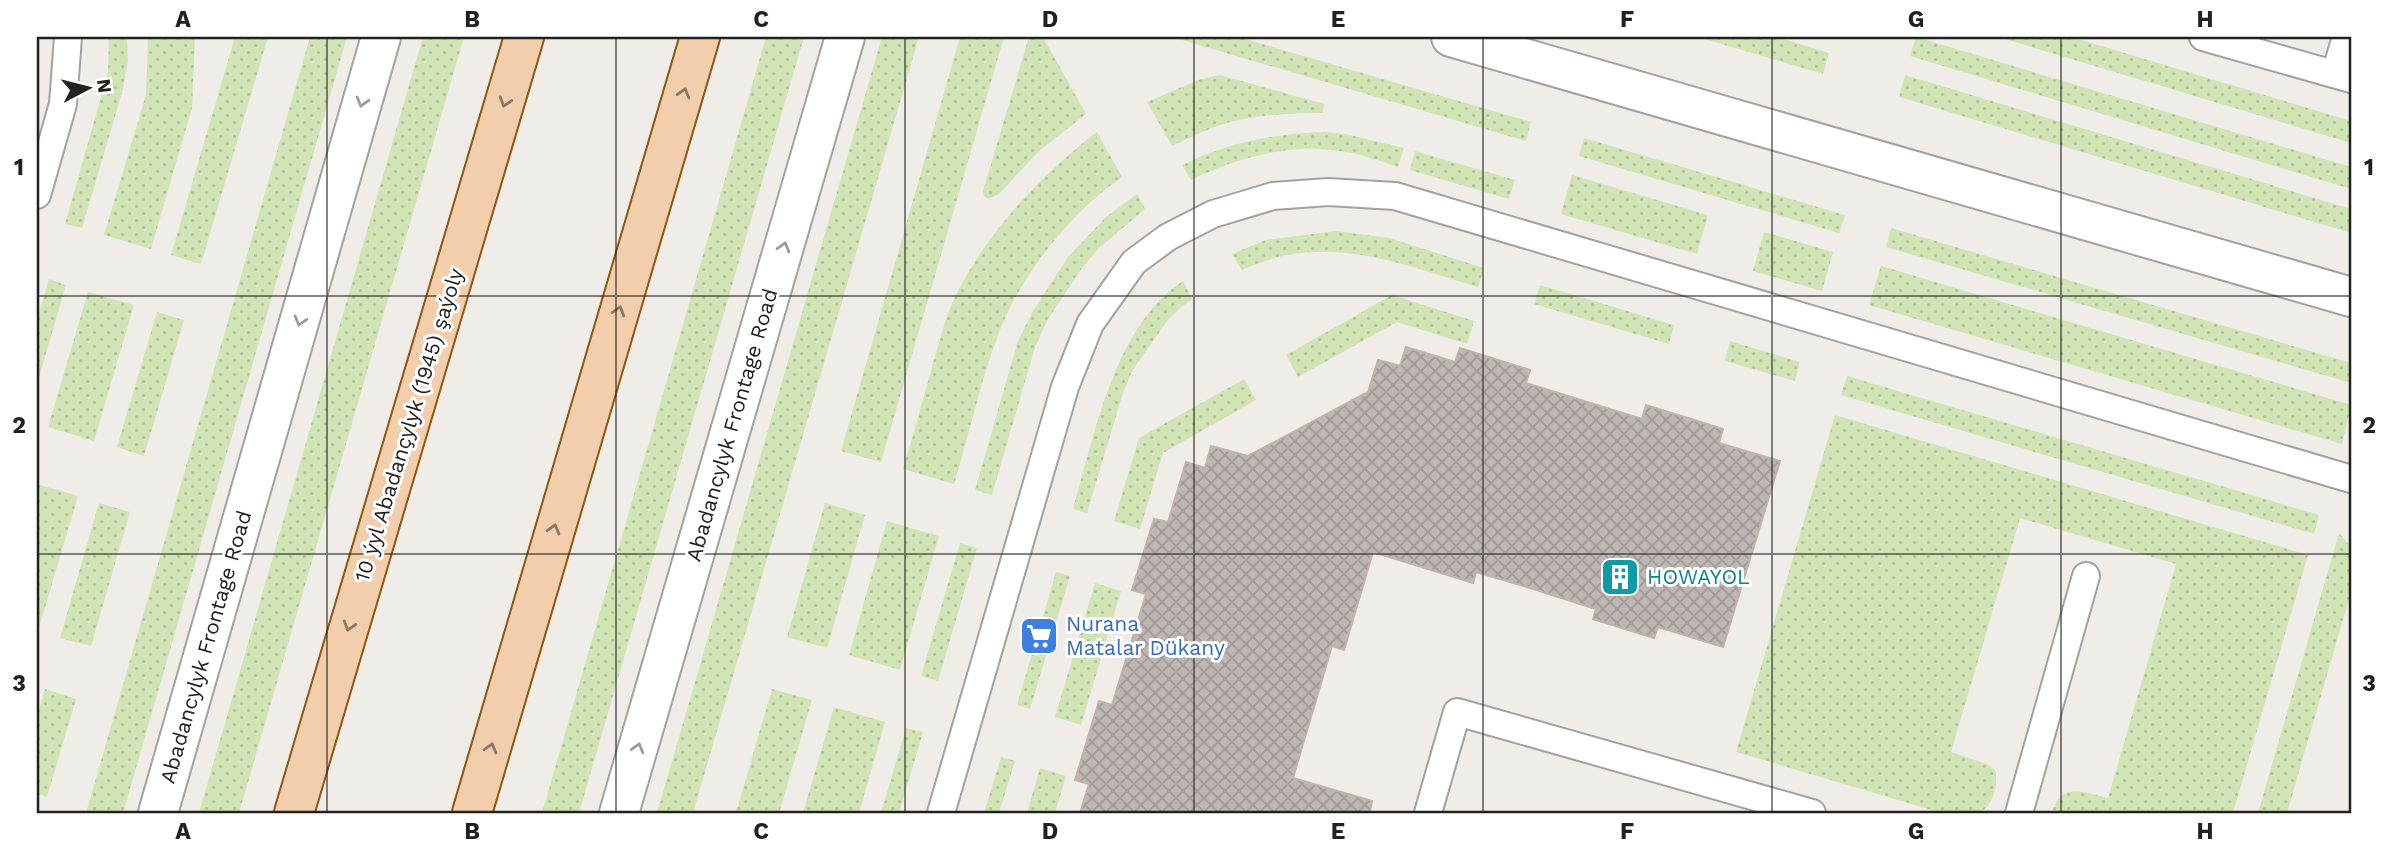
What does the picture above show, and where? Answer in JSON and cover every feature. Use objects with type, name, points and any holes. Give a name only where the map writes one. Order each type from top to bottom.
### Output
[{"type":"main road","name":"10 ýyl Abadançylyk (1945) şaýoly","points":[[294,813],[524,37]]},
{"type":"main road","points":[[472,813],[700,37]]},
{"type":"street","name":"Abadancylyk Frontage Road","points":[[159,813],[381,37]]},
{"type":"street","name":"Abadancylyk Frontage Road","points":[[619,813],[845,37]]},
{"type":"street","points":[[1451,37],[2351,297]]},
{"type":"lane","points":[[37,195],[63,104],[68,37]]},
{"type":"lane","points":[[2203,37],[2343,76],[2346,37]]},
{"type":"lane","points":[[941,813],[1065,387],[1090,324],[1134,262],[1168,237],[1213,214],[1272,196],[1328,192],[1395,197],[2351,479]]},
{"type":"lane","points":[[2019,813],[2086,576]]},
{"type":"lane","points":[[1429,813],[1457,712],[1812,813]]},
{"type":"green space","points":[[109,37],[127,37],[128,61],[123,89],[82,228],[65,224],[108,72]]},
{"type":"green space","points":[[148,37],[195,37],[192,108],[151,249],[104,235],[146,95]]},
{"type":"green space","points":[[235,37],[268,37],[201,264],[171,255]]},
{"type":"green space","points":[[310,37],[347,37],[123,813],[86,813]]},
{"type":"green space","points":[[423,37],[464,37],[239,813],[199,813]]},
{"type":"green space","points":[[766,37],[804,37],[579,813],[542,813]]},
{"type":"green space","points":[[882,37],[919,37],[693,813],[657,813]]},
{"type":"green space","points":[[960,37],[1004,37],[881,462],[841,451]]},
{"type":"green space","points":[[1029,37],[1043,37],[1086,114],[1039,151],[999,194],[988,199],[983,191]]},
{"type":"green space","points":[[1172,37],[1238,37],[1531,122],[1526,141]]},
{"type":"green space","points":[[1698,37],[1777,37],[1829,53],[1823,74]]},
{"type":"green space","points":[[1916,37],[2351,167],[2351,189],[1910,56]]},
{"type":"green space","points":[[1998,37],[2071,37],[2351,121],[2351,143]]},
{"type":"green space","points":[[1220,75],[1324,104],[1323,113],[1281,114],[1239,120],[1212,128],[1172,146],[1147,102],[1198,80]]},
{"type":"green space","points":[[1905,75],[2351,209],[2351,233],[1899,97]]},
{"type":"green space","points":[[1097,132],[1122,177],[1066,227],[1019,290],[998,335],[954,484],[903,469],[948,315],[972,266],[1019,203],[1056,166]]},
{"type":"green space","points":[[1323,132],[1345,134],[1404,148],[1398,167],[1354,154],[1321,149],[1263,154],[1226,165],[1191,180],[1182,165],[1251,141]]},
{"type":"green space","points":[[1584,138],[1845,215],[1839,233],[1579,156]]},
{"type":"green space","points":[[1415,151],[1515,180],[1509,199],[1410,170]]},
{"type":"green space","points":[[1572,175],[1708,215],[1697,254],[1561,214]]},
{"type":"green space","points":[[1137,194],[1145,209],[1099,248],[1082,268],[1048,319],[1035,347],[992,495],[975,490],[1018,341],[1033,311],[1068,257],[1106,217]]},
{"type":"green space","points":[[1891,228],[2351,363],[2351,383],[1886,247]]},
{"type":"green space","points":[[1336,231],[1389,238],[1484,268],[1478,287],[1360,255],[1302,253],[1272,259],[1242,270],[1232,254],[1266,240]]},
{"type":"green space","points":[[1764,232],[1833,252],[1822,291],[1753,271]]},
{"type":"green space","points":[[1881,266],[2351,405],[2342,444],[1869,305]]},
{"type":"green space","points":[[49,279],[66,285],[37,384],[37,320]]},
{"type":"green space","points":[[1183,281],[1192,299],[1167,321],[1132,371],[1087,513],[1073,509],[1099,416],[1124,353],[1140,325],[1159,301]]},
{"type":"green space","points":[[1540,285],[1674,325],[1669,344],[1534,304]]},
{"type":"green space","points":[[88,292],[134,305],[94,441],[48,427]]},
{"type":"green space","points":[[1392,295],[1474,321],[1467,344],[1397,322],[1298,377],[1286,355]]},
{"type":"green space","points":[[157,312],[184,320],[144,456],[117,447]]},
{"type":"green space","points":[[1730,341],[1800,362],[1795,381],[1725,361]]},
{"type":"green space","points":[[1847,376],[2319,515],[2314,534],[1841,395]]},
{"type":"green space","points":[[1244,379],[1256,400],[1163,453],[1140,529],[1114,521],[1139,438]]},
{"type":"green space","points":[[1835,415],[2308,555],[2233,813],[2052,813],[2061,796],[2067,793],[2082,792],[2108,798],[2176,564],[2020,518],[1951,752],[1987,764],[1995,770],[1994,794],[1980,813],[1942,813],[1736,752]]},
{"type":"green space","points":[[37,484],[78,496],[38,631],[37,630]]},
{"type":"green space","points":[[99,503],[130,512],[91,646],[60,638]]},
{"type":"green space","points":[[825,503],[865,515],[827,648],[787,637]]},
{"type":"green space","points":[[887,521],[939,536],[900,670],[849,655]]},
{"type":"green space","points":[[2339,533],[2351,547],[2351,592],[2287,813],[2258,813]]},
{"type":"green space","points":[[960,543],[977,548],[938,681],[921,676]]},
{"type":"green space","points":[[1056,572],[1070,576],[1030,709],[1017,705]]},
{"type":"green space","points":[[1095,583],[1121,591],[1081,725],[1055,717]]},
{"type":"green space","points":[[45,689],[76,699],[47,797],[37,794],[37,718]]},
{"type":"green space","points":[[772,689],[812,700],[779,813],[736,813]]},
{"type":"green space","points":[[834,707],[885,722],[859,813],[803,813]]},
{"type":"green space","points":[[906,728],[923,732],[899,813],[881,813]]},
{"type":"green space","points":[[1001,757],[1015,761],[999,813],[984,813]]},
{"type":"green space","points":[[1040,768],[1066,776],[1055,813],[1027,813]]},
{"type":"building","name":"HOWAYOL","points":[[1406,347],[1455,362],[1460,348],[1530,370],[1526,383],[1642,419],[1646,405],[1723,429],[1719,443],[1780,461],[1723,647],[1658,627],[1654,638],[1593,619],[1596,609],[1530,588],[1476,572],[1473,583],[1373,552],[1344,650],[1332,646],[1293,778],[1372,801],[1370,813],[1080,813],[1089,784],[1075,780],[1099,701],[1112,705],[1146,594],[1132,590],[1154,519],[1168,522],[1186,462],[1205,468],[1211,446],[1248,456],[1368,392],[1378,360],[1400,366]]},
{"type":"place","name":"HOWAYOL","points":[[1620,577]]},
{"type":"place","name":"Nurana Matalar Dükany","points":[[1039,636]]}]
